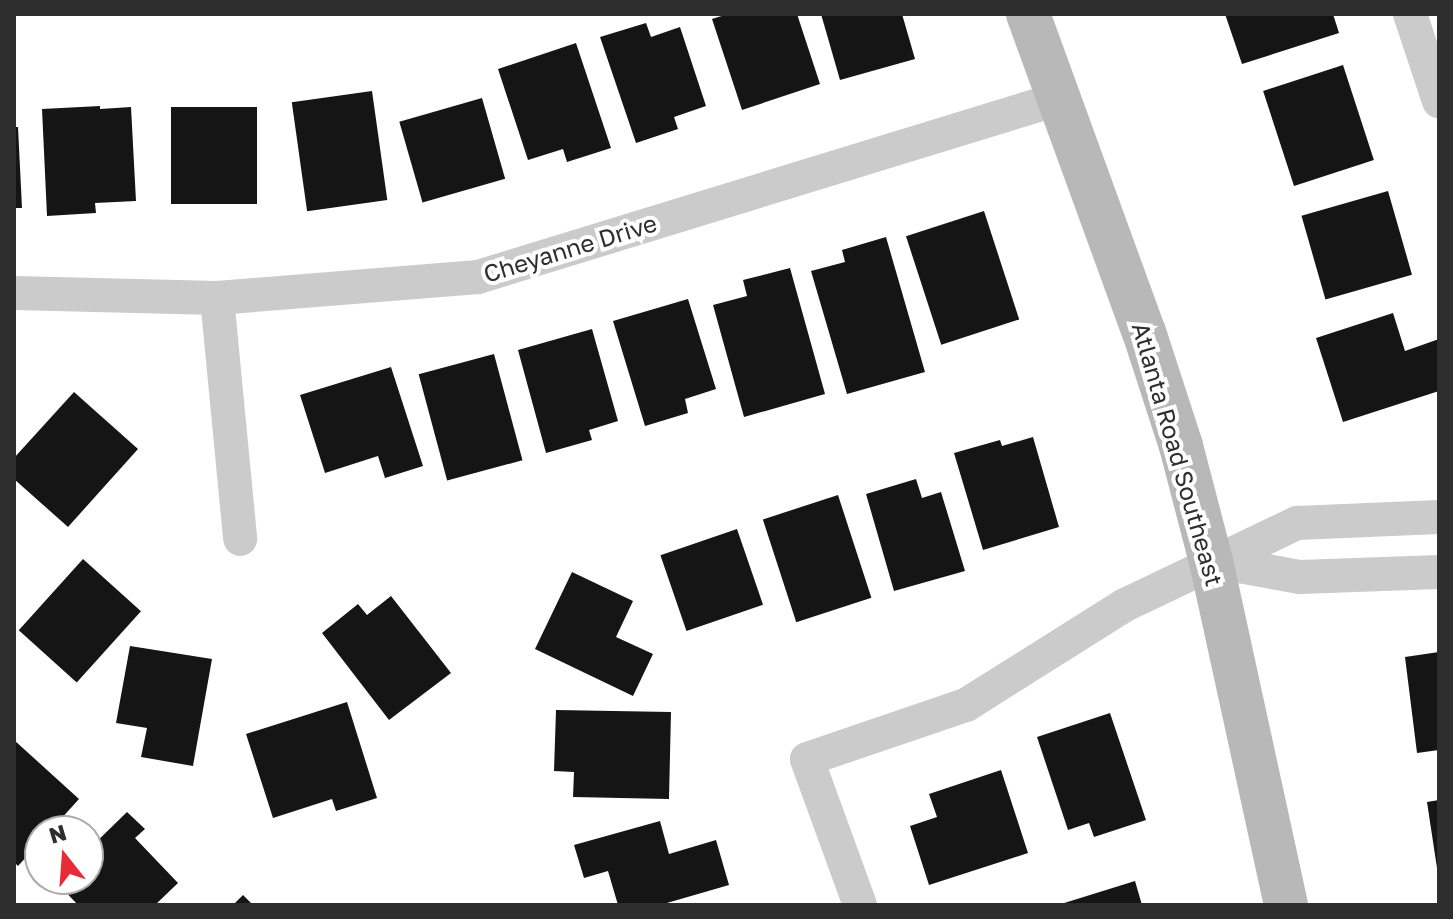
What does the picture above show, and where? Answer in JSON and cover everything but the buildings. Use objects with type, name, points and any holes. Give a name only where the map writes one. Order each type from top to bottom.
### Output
[{"type":"main road","name":"Atlanta Road Southeast","points":[[1028,14],[1144,332],[1181,446],[1211,561],[1286,905]]},
{"type":"street","points":[[1410,14],[1439,101]]},
{"type":"street","name":"Cheyanne Drive","points":[[14,293],[217,298],[478,277],[1061,98]]},
{"type":"street","points":[[217,298],[240,539]]},
{"type":"street","points":[[860,905],[807,759],[966,705],[1125,605],[1211,561],[1297,523],[1439,517]]},
{"type":"street","points":[[1211,561],[1300,577],[1439,572]]}]
